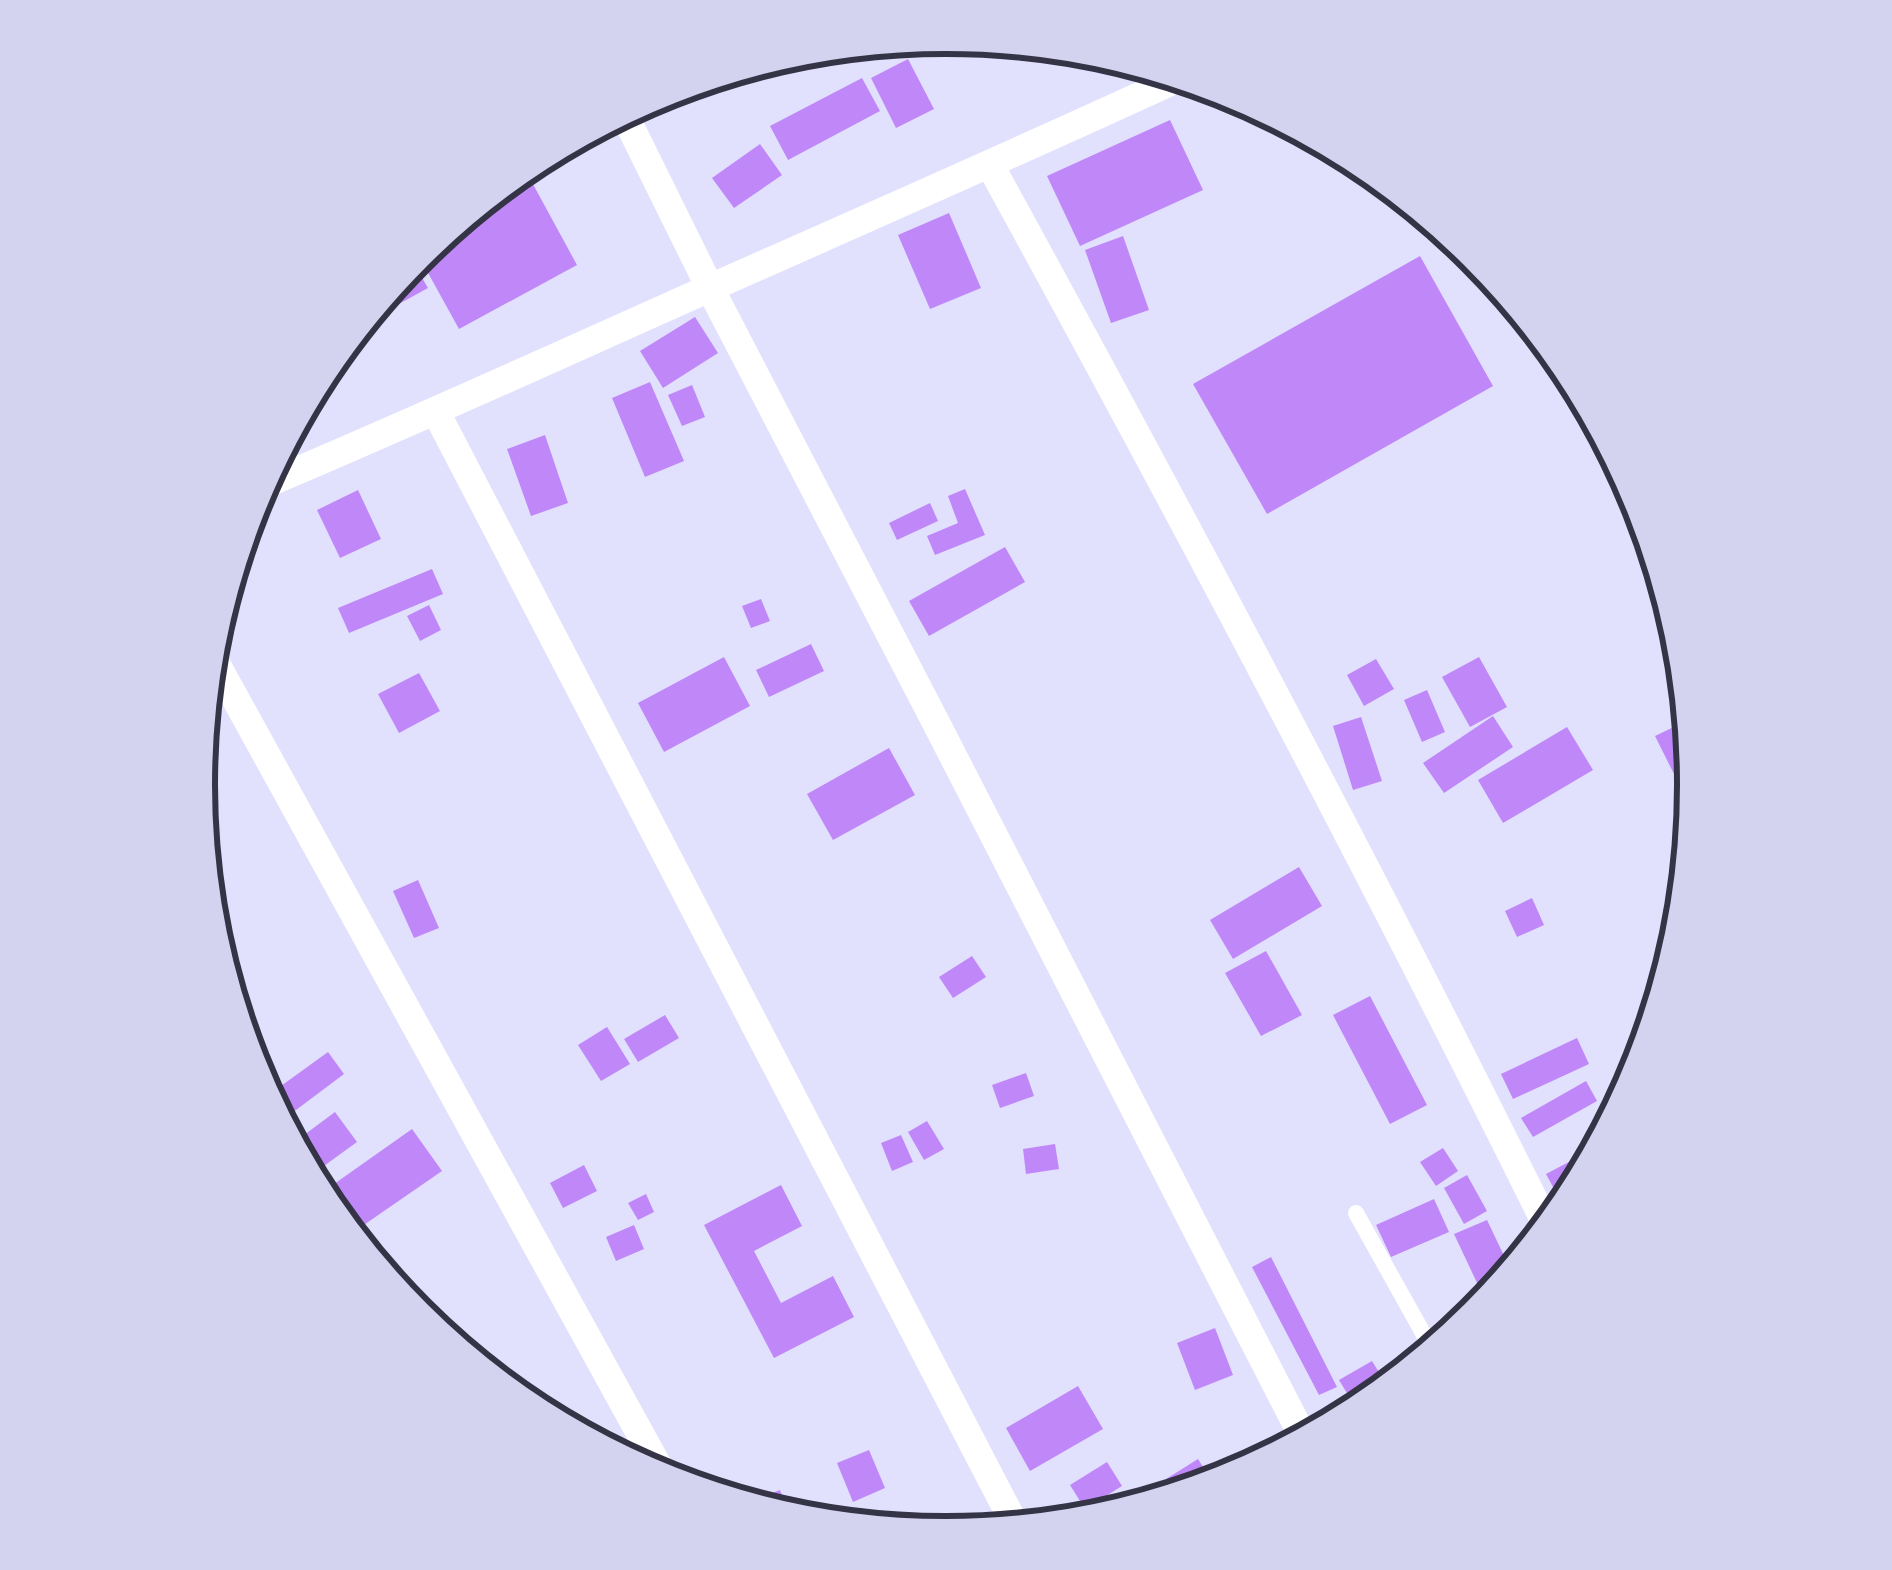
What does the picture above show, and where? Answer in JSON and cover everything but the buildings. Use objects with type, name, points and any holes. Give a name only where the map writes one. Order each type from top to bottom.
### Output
[{"type":"street","points":[[283,477],[436,412],[710,288],[990,165],[1160,87]]},
{"type":"street","points":[[631,125],[710,288],[1297,1426]]},
{"type":"street","points":[[990,165],[1143,443],[1413,957],[1540,1211]]},
{"type":"street","points":[[436,412],[1010,1513]]},
{"type":"street","points":[[223,677],[652,1454]]},
{"type":"lane","points":[[1356,1212],[1425,1337]]}]
